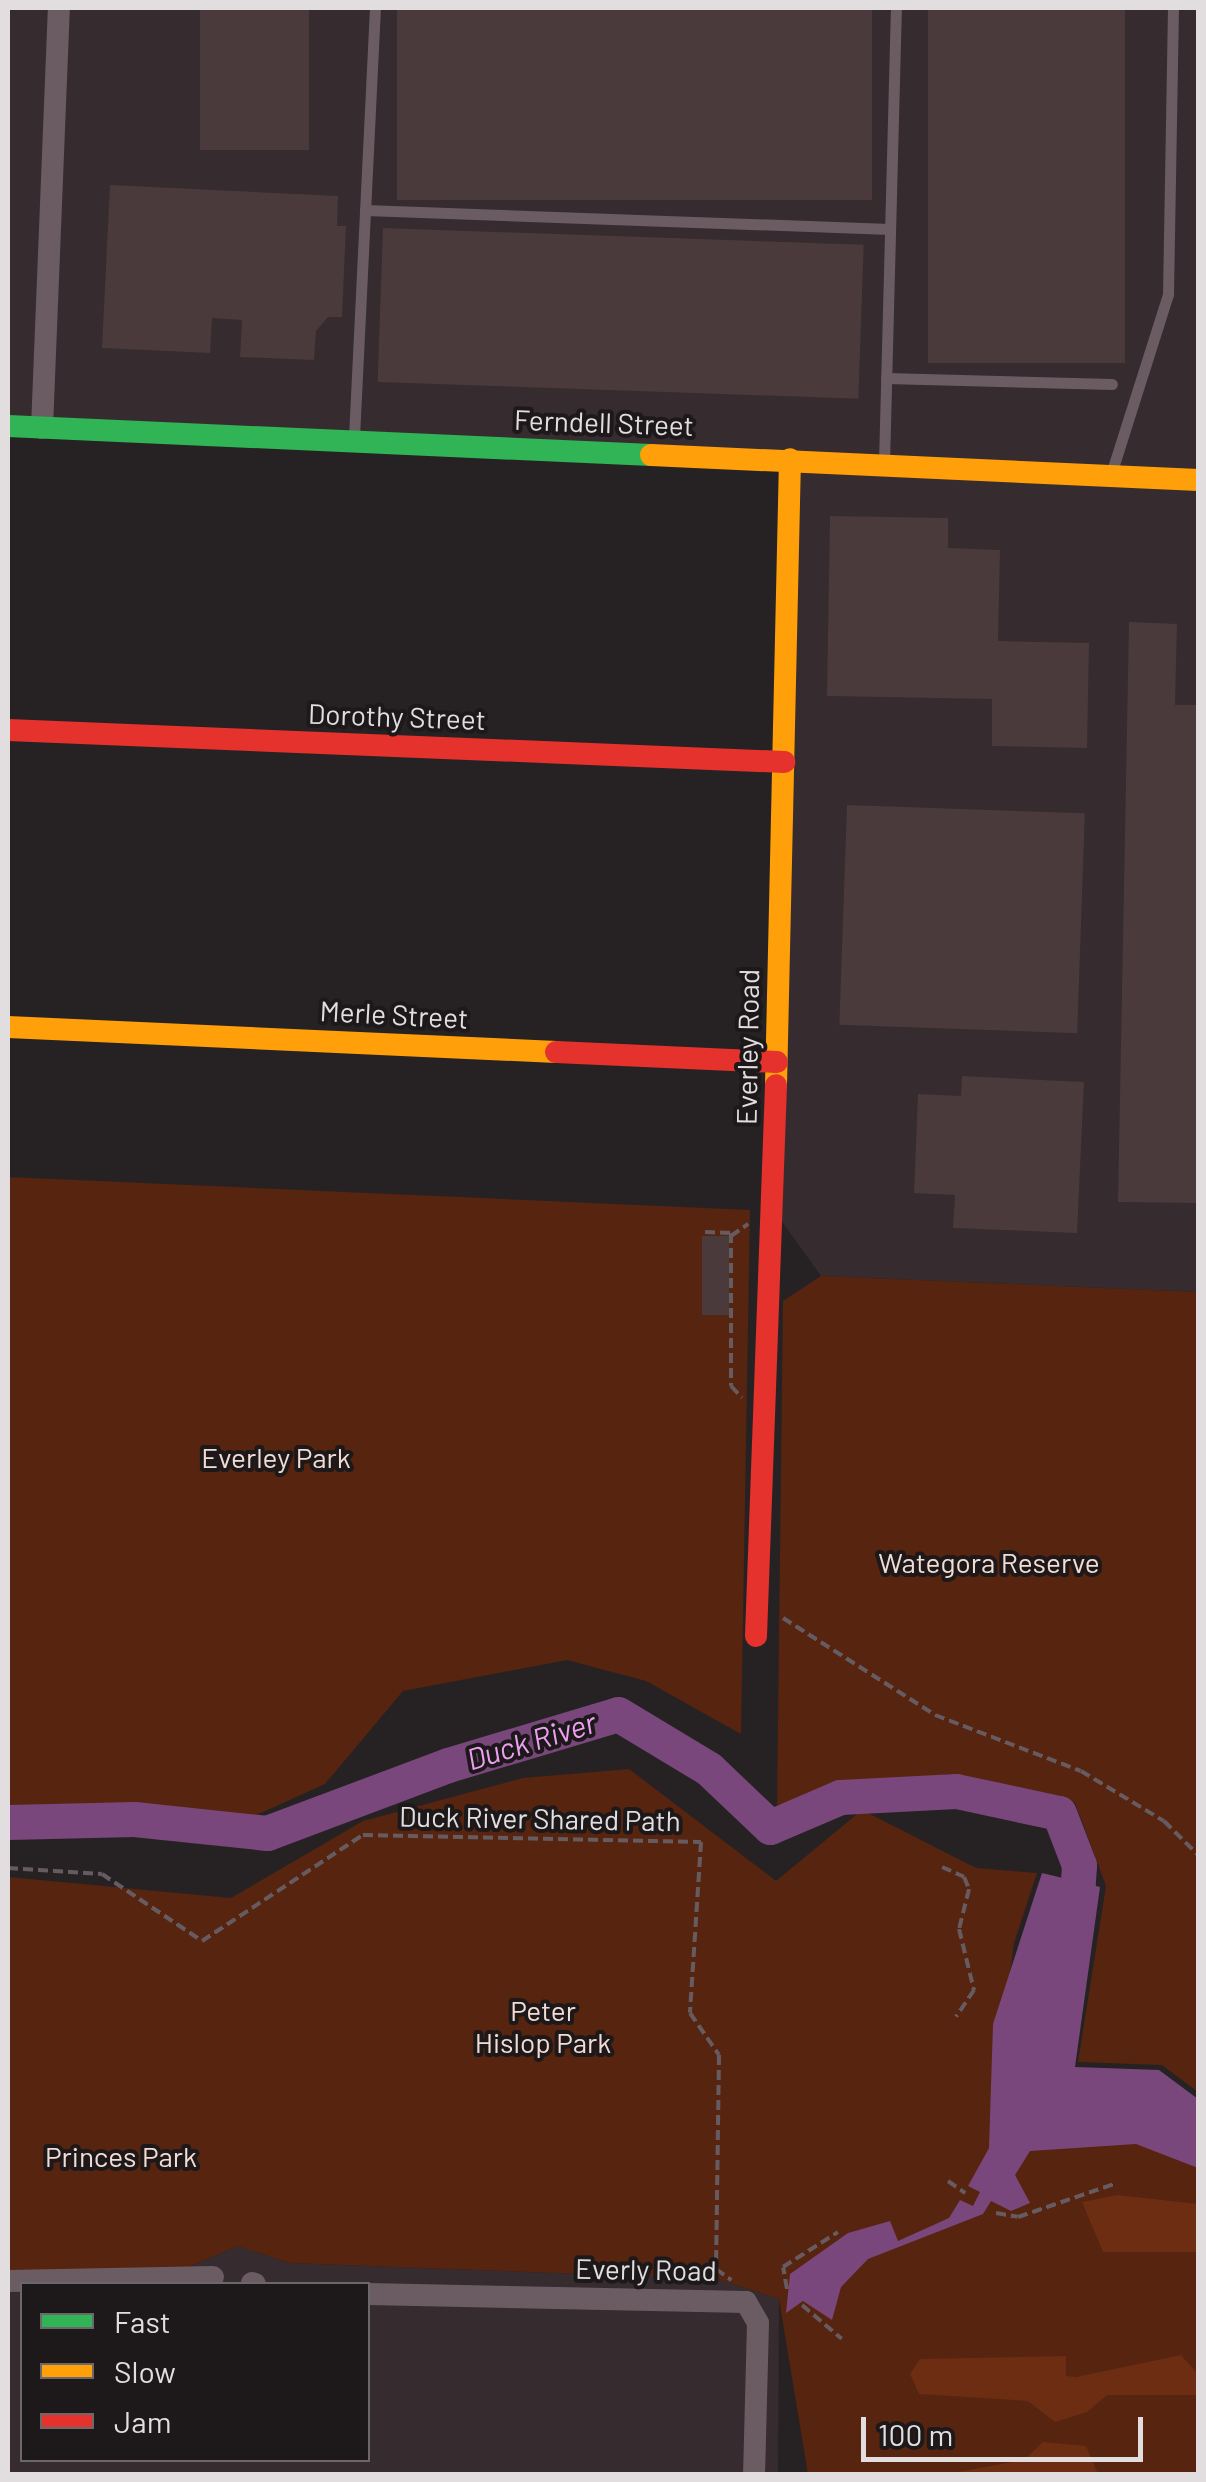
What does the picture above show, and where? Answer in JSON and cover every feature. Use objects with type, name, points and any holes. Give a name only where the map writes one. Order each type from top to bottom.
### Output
[{"type":"street","points":[[42,428],[59,8]]},
{"type":"street","name":"Ferndell Street","points":[[8,426],[1198,480]]},
{"type":"street","name":"Everley Road","points":[[756,1636],[777,1062],[790,460]]},
{"type":"street","name":"Dorothy Street","points":[[8,730],[784,762]]},
{"type":"street","name":"Merle Street","points":[[8,1027],[777,1062]]},
{"type":"street","points":[[8,2281],[213,2276]]},
{"type":"street","name":"Everly Road","points":[[370,2294],[746,2302],[758,2323],[754,2474]]},
{"type":"lane","points":[[353,441],[376,8]]},
{"type":"lane","points":[[884,464],[896,8]]},
{"type":"lane","points":[[1110,476],[1168,294],[1172,8]]},
{"type":"lane","points":[[365,210],[890,229]]},
{"type":"lane","points":[[886,378],[1112,384]]},
{"type":"path","points":[[704,1232],[731,1236],[752,1222]]},
{"type":"path","points":[[731,1236],[731,1386],[766,1402]]},
{"type":"path","points":[[757,1604],[936,1715],[1081,1770],[1164,1821],[1198,1854]]},
{"type":"path","name":"Duck River Shared Path","points":[[8,1868],[102,1874],[202,1941],[362,1835],[701,1842],[690,2014],[719,2055],[716,2269],[740,2283],[746,2302]]},
{"type":"path","points":[[942,1867],[964,1877],[969,1889],[959,1929],[974,1990],[956,2017]]},
{"type":"path","points":[[948,2181],[966,2193]]},
{"type":"path","points":[[996,2214],[1018,2217],[1114,2184]]},
{"type":"path","points":[[788,2289],[783,2266],[838,2232]]},
{"type":"path","points":[[802,2304],[842,2339]]},
{"type":"shaded area","points":[[8,8],[1198,8],[1198,1292],[821,1276],[773,1209],[789,460],[8,426]]},
{"type":"shaded area","points":[[1042,1873],[1100,1887],[1075,2067],[1159,2070],[1198,2099],[1198,2168],[1136,2144],[1030,2151],[1015,2175],[1030,2203],[1011,2211],[991,2201],[983,2214],[868,2259],[841,2287],[832,2320],[803,2301],[786,2313],[790,2274],[848,2233],[890,2221],[898,2241],[949,2218],[960,2200],[973,2206],[980,2192],[968,2186],[989,2148],[993,2024]]},
{"type":"shaded area","points":[[1117,2195],[1198,2204],[1198,2252],[1103,2252],[1082,2202]]},
{"type":"shaded area","points":[[238,2246],[289,2263],[718,2279],[779,2299],[778,2474],[8,2474],[8,2270],[179,2271]]},
{"type":"shaded area","points":[[1181,2355],[1198,2374],[1198,2395],[1107,2395],[1087,2412],[1055,2422],[1028,2401],[919,2394],[910,2374],[920,2359],[1066,2356],[1066,2376],[1076,2377]]},
{"type":"shaded area","points":[[1043,2442],[1086,2446],[1098,2474],[947,2474],[1024,2460]]},
{"type":"green space","name":"Everley Park","points":[[8,1177],[750,1210],[741,1734],[646,1681],[567,1660],[403,1691],[325,1784],[203,1839],[100,1813],[8,1825]]},
{"type":"green space","name":"Wategora Reserve","points":[[821,1276],[1198,1292],[1198,2092],[1162,2065],[1078,2062],[1106,1886],[1075,1803],[949,1774],[777,1805],[783,1301]]},
{"type":"green space","points":[[629,1769],[776,1881],[862,1810],[976,1868],[1037,1873],[1014,1943],[999,2058],[1086,2127],[1198,2163],[1198,2474],[808,2474],[779,2299],[718,2279],[289,2263],[238,2246],[179,2271],[8,2270],[8,1877],[231,1898],[363,1821],[523,1778]]},
{"type":"building","points":[[200,8],[309,8],[309,150],[200,150]]},
{"type":"building","points":[[397,8],[872,8],[872,200],[397,200]]},
{"type":"building","points":[[928,8],[1125,8],[1125,363],[928,363]]},
{"type":"building","points":[[110,185],[338,196],[337,226],[346,226],[342,317],[328,317],[316,331],[314,360],[240,357],[242,320],[212,318],[210,353],[102,348]]},
{"type":"building","points":[[383,228],[864,245],[858,399],[378,382]]},
{"type":"building","points":[[830,516],[948,518],[948,548],[1000,550],[998,641],[1089,643],[1087,748],[992,746],[992,699],[827,696]]},
{"type":"building","points":[[1129,622],[1177,624],[1175,705],[1198,705],[1198,1203],[1118,1202]]},
{"type":"building","points":[[847,805],[1085,813],[1077,1033],[839,1025]]},
{"type":"building","points":[[962,1076],[1084,1082],[1077,1233],[953,1228],[955,1195],[914,1193],[918,1094],[961,1096]]},
{"type":"building","points":[[702,1236],[729,1236],[729,1315],[702,1315]]},
{"type":"waterway","name":"Duck River","points":[[8,1822],[134,1819],[267,1833],[448,1765],[618,1714],[709,1769],[770,1827],[840,1797],[956,1791],[1059,1813],[1079,1865],[1075,1929]]},
{"type":"traffic: fast","points":[[8,426],[651,455]]},
{"type":"traffic: slow","points":[[651,455],[1198,480]]},
{"type":"traffic: slow","points":[[776,1085],[790,459]]},
{"type":"traffic: slow","points":[[8,1027],[556,1052]]},
{"type":"traffic: jam","points":[[8,730],[784,762]]},
{"type":"traffic: jam","points":[[556,1052],[777,1062]]},
{"type":"traffic: jam","points":[[756,1636],[776,1085]]},
{"type":"park label","name":"Peter Hislop Park","points":[[543,2026]]},
{"type":"park label","name":"Princes Park","points":[[121,2156]]}]
